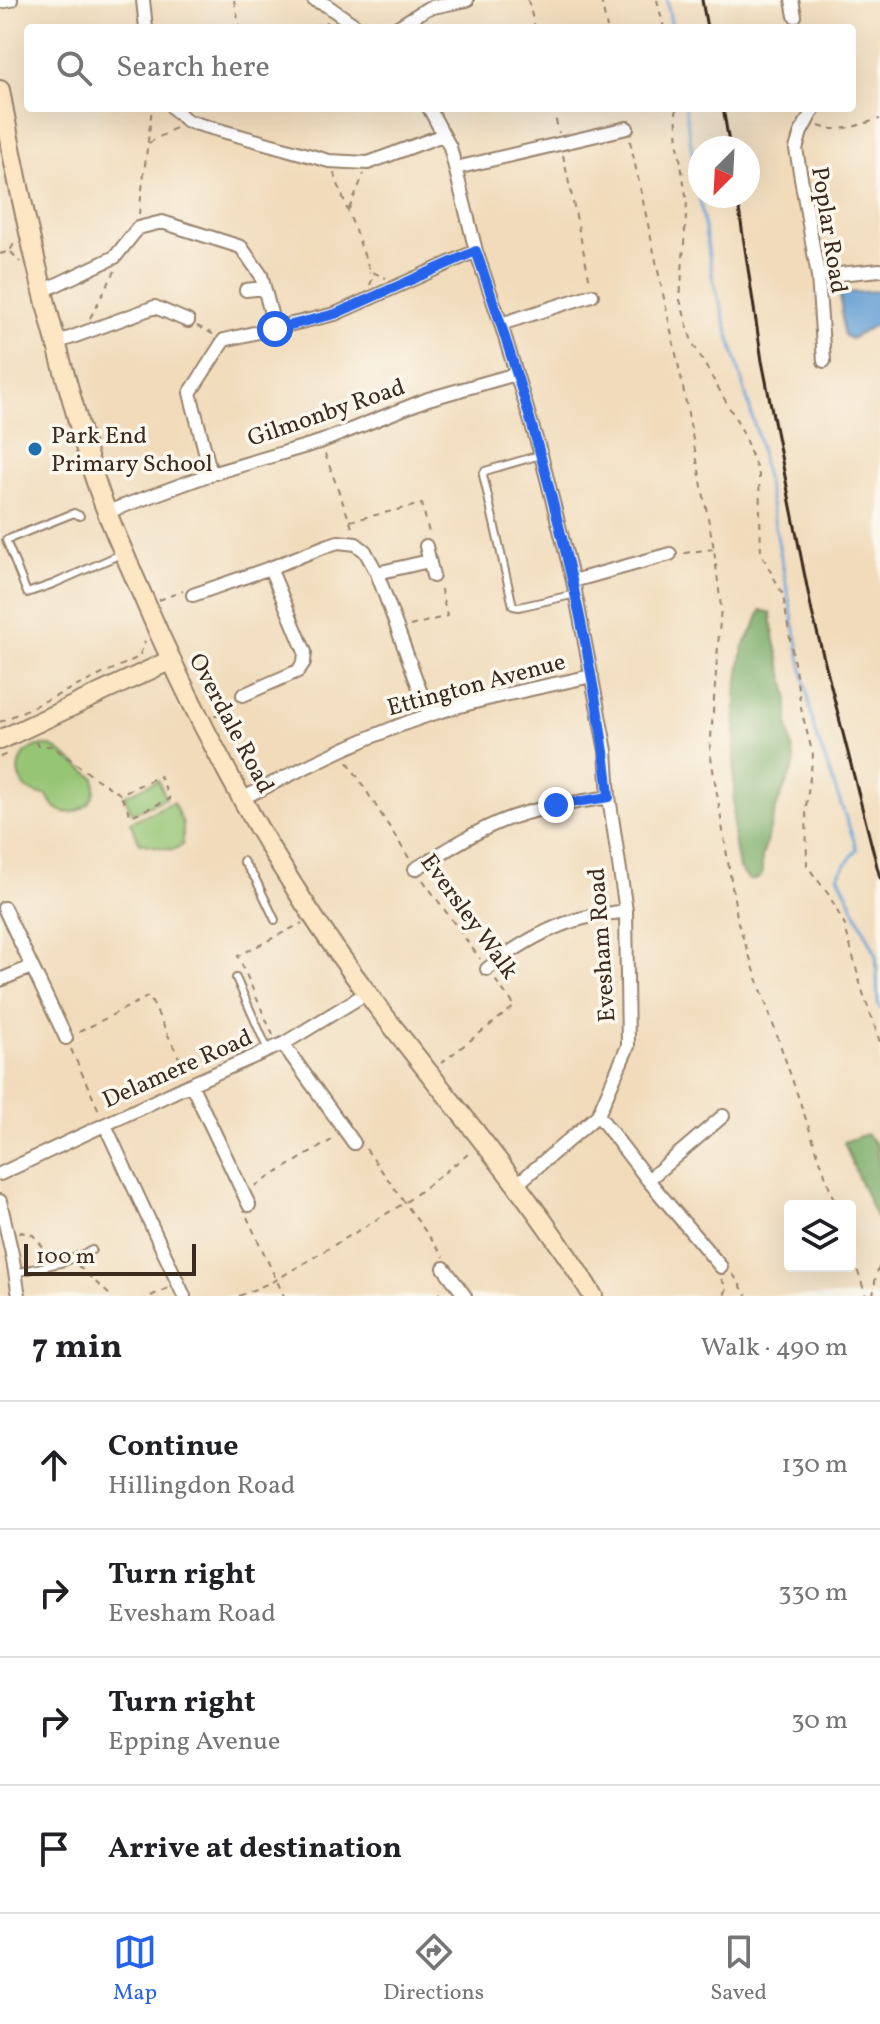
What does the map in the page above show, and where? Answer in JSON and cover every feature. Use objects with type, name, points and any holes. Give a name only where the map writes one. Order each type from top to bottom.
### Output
[{"type":"street","points":[[0,2],[11,0]]},
{"type":"street","points":[[143,0],[146,24]]},
{"type":"street","points":[[314,0],[353,24]]},
{"type":"street","points":[[401,24],[427,4],[467,0]]},
{"type":"street","points":[[792,0],[795,16]]},
{"type":"street","name":"Overdale Road","points":[[0,90],[43,291],[96,483],[171,660],[243,798],[314,917],[367,993],[564,1249],[593,1296]]},
{"type":"street","points":[[177,112],[187,121],[329,161],[368,163],[443,135]]},
{"type":"street","name":"Evesham Road","points":[[431,112],[450,147],[476,251],[541,455],[574,587],[606,751],[609,797],[626,911],[628,1046],[598,1115],[516,1185]]},
{"type":"street","name":"Poplar Road","points":[[812,112],[796,149],[818,276],[824,361]]},
{"type":"street","points":[[456,168],[627,128]]},
{"type":"street","points":[[43,291],[115,257],[138,228],[162,222],[241,247],[261,275],[271,314]]},
{"type":"street","points":[[211,474],[190,393],[224,340],[335,314],[476,251]]},
{"type":"street","points":[[818,276],[880,270]]},
{"type":"street","points":[[246,290],[264,288]]},
{"type":"street","points":[[501,324],[592,295]]},
{"type":"street","points":[[56,343],[155,307],[188,321]]},
{"type":"street","name":"Gilmonby Road","points":[[107,512],[211,474],[320,442],[428,399],[516,374]]},
{"type":"street","points":[[193,595],[338,542],[356,544],[365,551],[377,573],[429,715]]},
{"type":"street","points":[[426,546],[433,576]]},
{"type":"street","points":[[574,587],[670,554]]},
{"type":"street","points":[[377,573],[429,561]]},
{"type":"street","points":[[243,695],[298,671],[304,662],[305,652],[270,568]]},
{"type":"street","points":[[0,740],[171,660]]},
{"type":"street","name":"Ettington Avenue","points":[[243,798],[341,750],[429,715],[592,676]]},
{"type":"street","points":[[415,869],[475,834],[514,816],[556,805],[609,797]]},
{"type":"street","points":[[4,908],[66,1038]]},
{"type":"street","points":[[487,969],[518,946],[546,931],[577,919],[626,911]]},
{"type":"street","points":[[0,980],[31,967]]},
{"type":"street","name":"Delamere Road","points":[[0,1174],[283,1044],[367,993]]},
{"type":"street","points":[[283,1044],[354,1143]]},
{"type":"street","points":[[191,1084],[249,1205]]},
{"type":"street","points":[[598,1115],[721,1267]]},
{"type":"street","points":[[648,1180],[723,1116]]},
{"type":"street","points":[[105,1125],[184,1296]]},
{"type":"street","points":[[0,1201],[6,1256],[15,1273],[19,1296]]},
{"type":"street","points":[[444,1268],[465,1296]]},
{"type":"lane","points":[[541,455],[485,471],[483,475],[513,606],[519,607],[574,587]]},
{"type":"lane","points":[[80,516],[74,513],[6,540],[27,593],[124,553]]},
{"type":"lane","points":[[243,861],[275,920]]},
{"type":"lane","points":[[236,978],[268,1050]]},
{"type":"lane","points":[[15,1273],[64,1262],[92,1250]]},
{"type":"path","points":[[234,0],[239,24]]},
{"type":"path","points":[[528,0],[534,24]]},
{"type":"path","points":[[601,0],[606,24]]},
{"type":"path","points":[[657,0],[663,24]]},
{"type":"path","points":[[319,24],[345,18]]},
{"type":"path","points":[[138,228],[152,112]]},
{"type":"path","points":[[554,112],[592,295]]},
{"type":"path","points":[[676,112],[687,202],[680,300],[692,342],[741,428],[759,475],[761,553],[783,595],[802,713],[813,755],[806,807],[807,866],[829,895],[845,926],[880,1042]]},
{"type":"path","points":[[807,120],[822,128],[844,130],[880,119]]},
{"type":"path","points":[[148,143],[187,121]]},
{"type":"path","points":[[627,128],[681,377],[714,549],[721,607],[710,751],[738,923],[834,1200]]},
{"type":"path","points":[[329,161],[370,271],[402,284]]},
{"type":"path","points":[[349,210],[368,163]]},
{"type":"path","points":[[0,254],[10,251],[19,235],[21,246]]},
{"type":"path","points":[[10,251],[26,269],[23,258]]},
{"type":"path","points":[[81,334],[116,268]]},
{"type":"path","points":[[188,321],[224,340]]},
{"type":"path","points":[[320,442],[356,539]]},
{"type":"path","points":[[670,554],[714,549]]},
{"type":"path","points":[[147,605],[183,591],[193,595]]},
{"type":"path","points":[[0,722],[139,657],[145,640]]},
{"type":"path","points":[[202,722],[240,703],[243,695]]},
{"type":"path","points":[[36,741],[38,746],[52,746],[120,794],[131,816],[170,799],[160,776],[120,794]]},
{"type":"path","name":"Eversley Walk","points":[[341,750],[415,869],[515,1006],[428,1074]]},
{"type":"path","points":[[283,1044],[274,1037],[238,956],[314,917]]},
{"type":"path","points":[[105,1125],[66,1038],[149,996],[191,1084]]},
{"type":"path","points":[[243,1192],[346,1132]]},
{"type":"path","points":[[354,1143],[364,1147],[406,1202],[445,1258],[444,1268]]},
{"type":"path","points":[[239,1296],[276,1280],[406,1202],[482,1143]]},
{"type":"path","points":[[249,1205],[245,1215],[284,1296]]},
{"type":"path","points":[[724,1296],[727,1288],[718,1275],[721,1267],[727,1265],[747,1296]]},
{"type":"path","points":[[873,1296],[880,1265]]},
{"type":"path","points":[[856,1266],[866,1296]]},
{"type":"path","points":[[151,1296],[178,1283]]},
{"type":"green space","points":[[761,610],[771,613],[788,694],[788,725],[795,764],[777,805],[762,857],[762,875],[756,880],[749,880],[739,869],[733,833],[736,692],[743,647]]},
{"type":"green space","points":[[38,746],[52,746],[95,778],[95,791],[84,807],[72,812],[60,810],[47,795],[31,792],[21,781],[18,767],[21,760]]},
{"type":"green space","points":[[158,780],[166,798],[132,813],[124,796]]},
{"type":"green space","points":[[173,802],[183,824],[183,845],[173,850],[140,843],[130,822]]},
{"type":"green space","points":[[866,1134],[877,1145],[880,1218],[877,1219],[844,1142]]},
{"type":"water","points":[[880,291],[880,322],[851,339],[845,336],[840,293]]},
{"type":"waterway","points":[[667,0],[671,24]]},
{"type":"waterway","points":[[686,112],[713,279],[758,437],[814,729],[857,849],[838,875],[876,954],[880,1008]]},
{"type":"railway","points":[[702,0],[706,24]]},
{"type":"railway","points":[[724,112],[728,136]]},
{"type":"railway","points":[[739,208],[762,361],[812,612],[880,878]]},
{"type":"place","name":"Park End Primary School","points":[[35,449]]},
{"type":"route","points":[[275,329],[335,314],[476,251],[541,455],[573,581],[606,751],[609,797],[556,805]]}]
